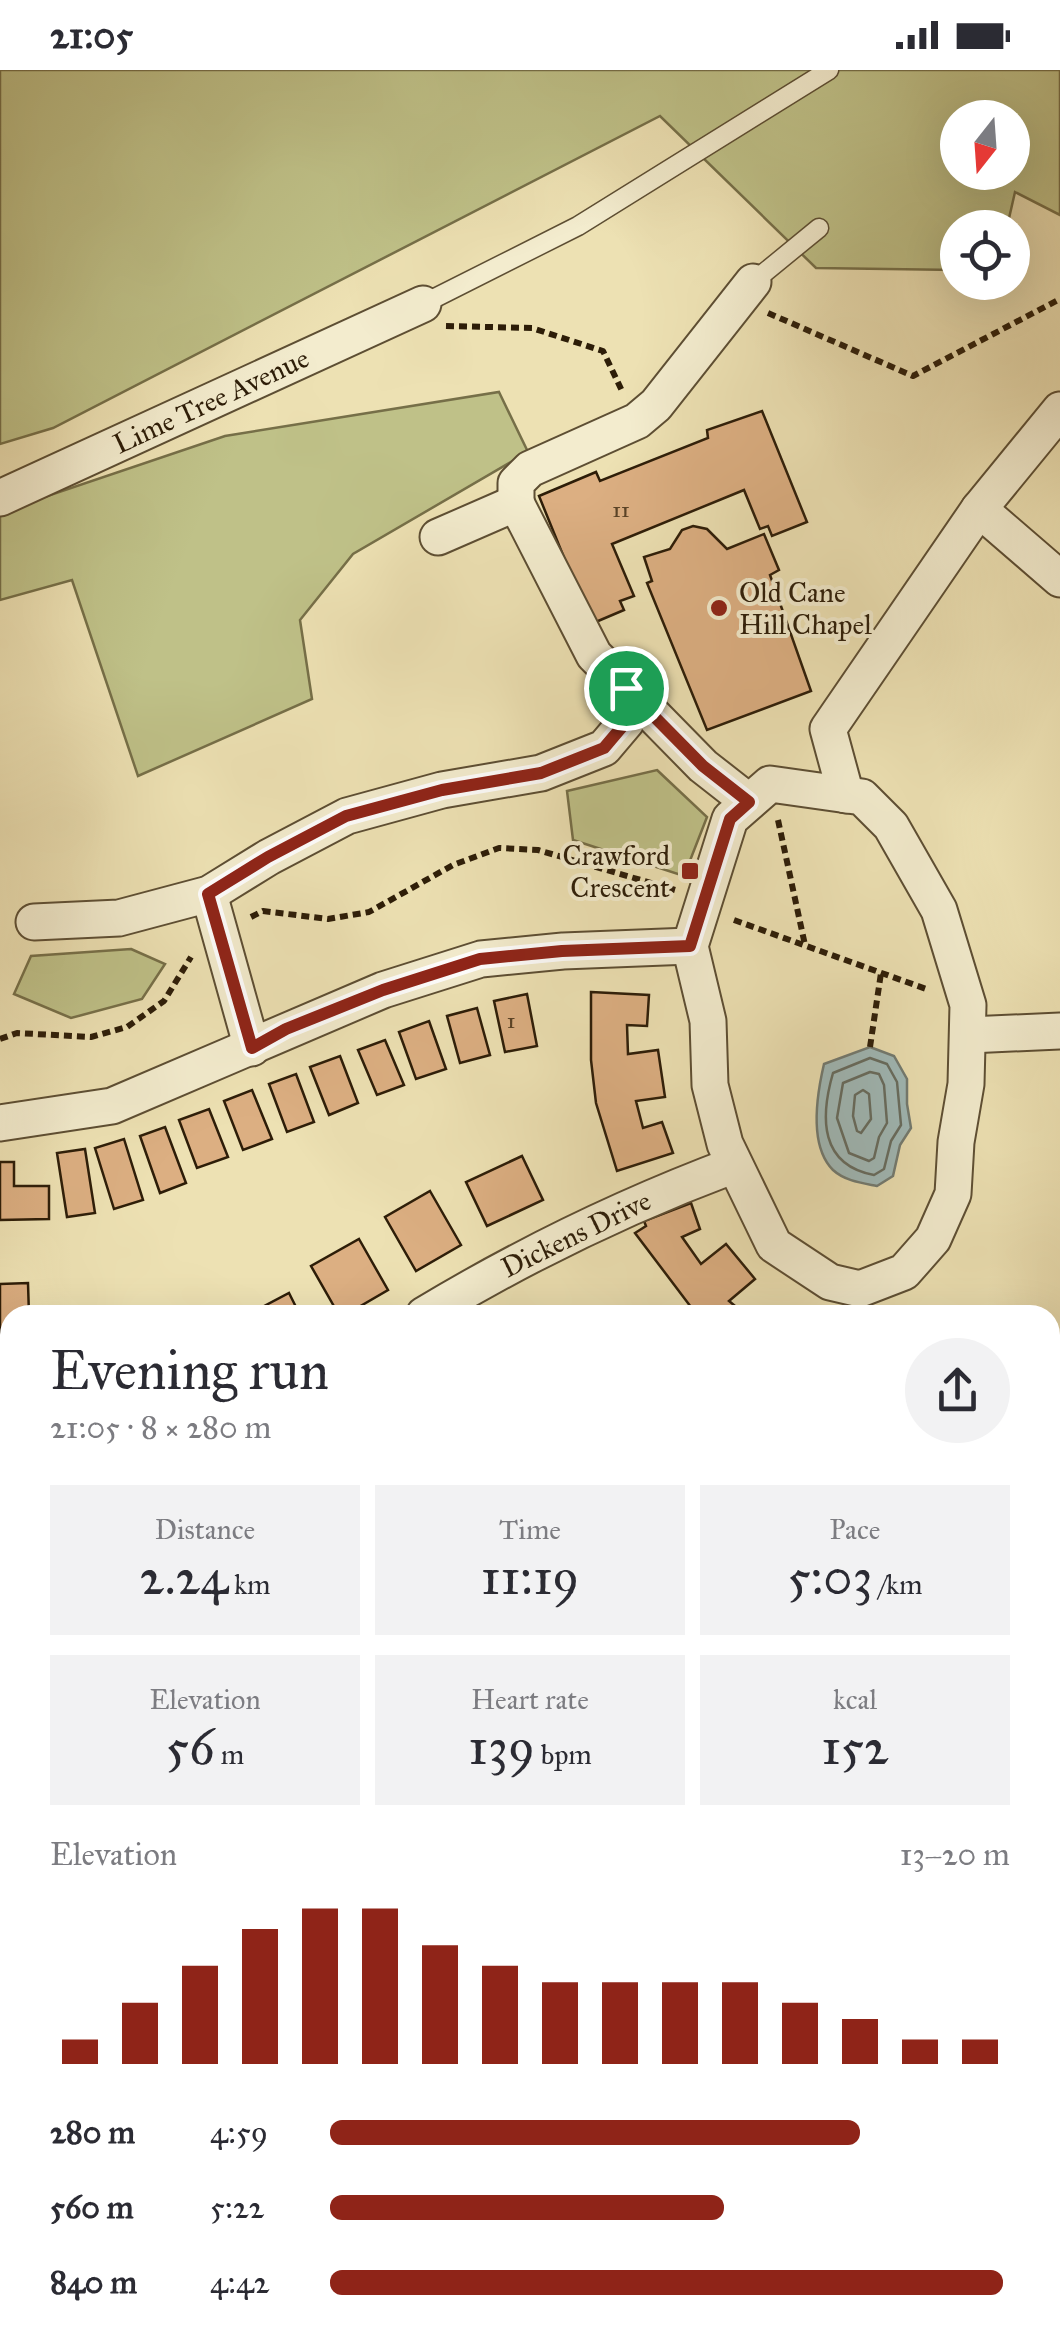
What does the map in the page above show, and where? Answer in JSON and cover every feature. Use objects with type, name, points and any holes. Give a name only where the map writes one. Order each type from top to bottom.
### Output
[{"type":"street","points":[[746,291],[656,405],[637,421],[530,469],[516,483],[516,503],[594,655],[703,766],[760,793],[862,797],[892,826],[939,910],[968,1020],[953,1194],[933,1239],[904,1272],[827,1299],[774,1245],[725,1144],[710,1085],[708,1021],[690,946],[730,819],[760,793]]},
{"type":"street","name":"Lime Tree Avenue","points":[[0,498],[430,315]]},
{"type":"street","points":[[846,795],[828,729],[979,509],[1060,410]]},
{"type":"street","points":[[438,536],[516,503]]},
{"type":"street","points":[[979,509],[1060,580]]},
{"type":"street","points":[[34,922],[120,918],[208,894],[346,816],[442,790],[541,773],[604,748],[626,722],[626,688]]},
{"type":"street","points":[[208,894],[252,1048]]},
{"type":"street","points":[[0,1123],[112,1106],[383,990],[480,959],[690,946]]},
{"type":"street","points":[[968,1020],[1060,1031]]},
{"type":"street","name":"Dickens Drive","points":[[453,1305],[672,1188],[734,1164]]},
{"type":"lane","points":[[430,315],[829,70]]},
{"type":"lane","points":[[746,291],[820,228]]},
{"type":"path","points":[[746,291],[913,376],[1060,299]]},
{"type":"path","points":[[430,315],[532,328],[603,351],[637,421]]},
{"type":"path","points":[[760,793],[805,946]]},
{"type":"path","points":[[0,1038],[17,1033],[91,1037],[127,1027],[164,1001],[192,955],[220,931],[263,911],[328,919],[370,912],[453,865],[499,848],[538,850],[706,900],[732,920],[881,972],[968,1020]]},
{"type":"path","points":[[870,1047],[881,972]]},
{"type":"green space","points":[[0,70],[1060,70],[1060,215],[1015,192],[1011,210],[940,210],[940,270],[816,268],[660,116],[53,428],[0,444]]},
{"type":"green space","points":[[499,392],[528,452],[353,554],[300,620],[312,699],[138,776],[72,580],[0,600],[0,512],[225,436]]},
{"type":"green space","points":[[657,770],[707,817],[684,876],[573,840],[567,791]]},
{"type":"green space","points":[[131,949],[165,964],[142,999],[71,1018],[14,994],[31,956]]},
{"type":"water","points":[[870,1047],[894,1056],[907,1079],[911,1128],[900,1145],[893,1176],[877,1186],[848,1179],[833,1170],[820,1147],[816,1119],[824,1064]]},
{"type":"building","points":[[762,411],[807,522],[772,536],[768,526],[760,529],[744,490],[612,544],[634,596],[620,601],[624,610],[591,624],[539,496],[596,472],[600,481],[708,438],[707,430]]},
{"type":"building","name":"Old Cane Hill Chapel","points":[[693,526],[707,529],[727,549],[764,534],[779,570],[770,575],[811,691],[707,730],[647,583],[652,581],[644,557],[670,549],[682,530]]},
{"type":"building","points":[[591,992],[649,995],[647,1026],[627,1025],[628,1054],[658,1050],[665,1097],[636,1101],[643,1128],[662,1122],[673,1153],[617,1171],[596,1103],[591,1060]]},
{"type":"building","points":[[527,994],[537,1046],[505,1052],[494,1001]]},
{"type":"building","points":[[477,1008],[490,1055],[460,1063],[447,1016]]},
{"type":"building","points":[[429,1021],[446,1069],[416,1079],[399,1032]]},
{"type":"building","points":[[385,1040],[404,1085],[377,1095],[358,1050]]},
{"type":"building","points":[[340,1056],[358,1103],[329,1115],[310,1067]]},
{"type":"building","points":[[296,1074],[314,1122],[287,1132],[269,1084]]},
{"type":"building","points":[[252,1090],[272,1139],[243,1150],[224,1101]]},
{"type":"building","points":[[209,1109],[228,1157],[197,1168],[179,1120]]},
{"type":"building","points":[[165,1127],[186,1183],[160,1193],[140,1136]]},
{"type":"building","points":[[124,1139],[143,1200],[114,1209],[95,1148]]},
{"type":"building","points":[[85,1149],[95,1213],[67,1217],[57,1153]]},
{"type":"building","points":[[522,1156],[543,1200],[487,1226],[466,1182]]},
{"type":"building","points":[[0,1162],[14,1162],[14,1186],[49,1186],[49,1219],[0,1220]]},
{"type":"building","points":[[430,1191],[461,1245],[416,1271],[385,1217]]},
{"type":"building","points":[[691,1203],[700,1229],[682,1237],[701,1264],[726,1244],[755,1279],[729,1301],[734,1305],[689,1305],[635,1233],[646,1226],[644,1221]]},
{"type":"building","points":[[359,1239],[388,1290],[362,1305],[333,1305],[311,1266]]},
{"type":"building","points":[[28,1283],[29,1305],[0,1305],[0,1284]]},
{"type":"building","points":[[289,1293],[295,1305],[266,1305]]},
{"type":"place","name":"Old Cane Hill Chapel","points":[[719,608]]},
{"type":"place","name":"Crawford Crescent","points":[[690,871]]},
{"type":"route","points":[[626,688],[703,766],[749,802],[730,819],[690,946],[480,959],[383,990],[286,1029],[252,1048],[208,894],[346,816],[442,790],[541,773],[604,748],[626,722],[626,688]]}]
